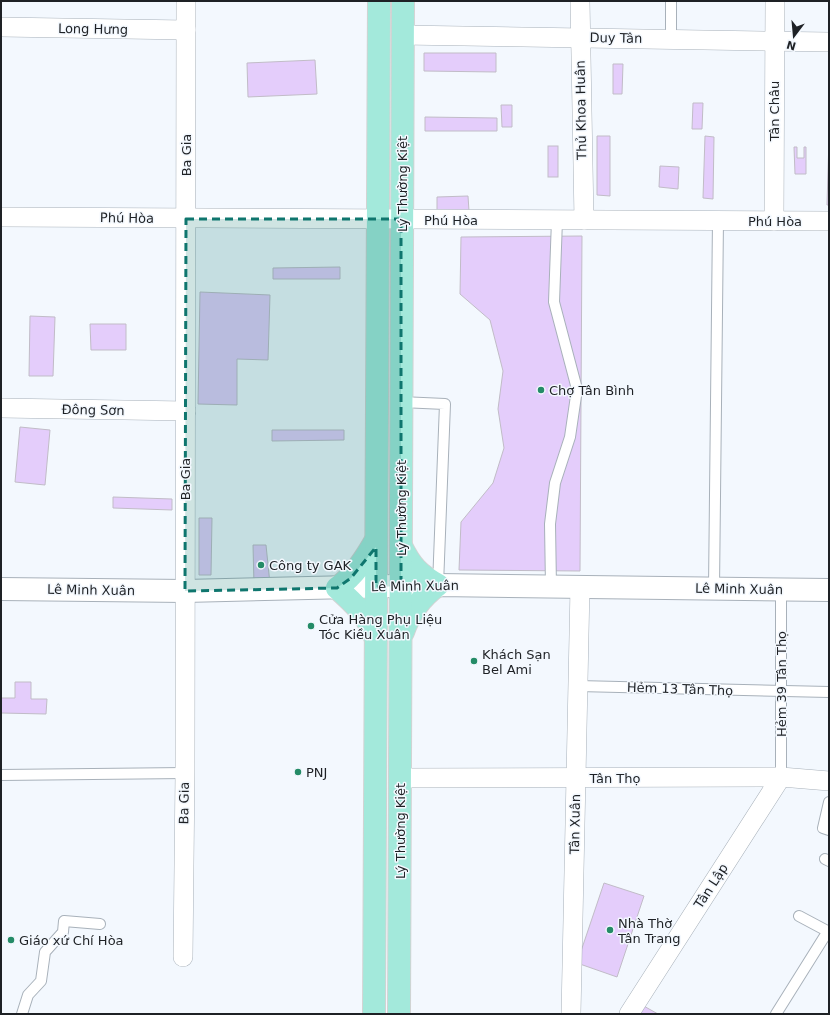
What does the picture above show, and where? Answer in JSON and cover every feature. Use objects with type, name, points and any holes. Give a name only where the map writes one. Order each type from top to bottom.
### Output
[{"type":"main road","name":"Lý Thường Kiệt","points":[[374,1014],[379,1]]},
{"type":"main road","name":"Lý Thường Kiệt","points":[[399,1014],[403,1]]},
{"type":"main road","points":[[376,540],[355,573],[337,588],[350,599],[371,624],[376,640]]},
{"type":"main road","points":[[400,543],[414,568],[423,576],[438,585],[425,594],[417,605],[407,620],[400,638]]},
{"type":"street","name":"Ba Gia","points":[[183,957],[185,773],[186,1]]},
{"type":"street","name":"Thủ Khoa Huân","points":[[580,1],[584,220]]},
{"type":"street","name":"Tân Châu","points":[[774,220],[775,1]]},
{"type":"street","name":"Long Hưng","points":[[1,27],[186,30]]},
{"type":"street","name":"Duy Tân","points":[[402,35],[829,42]]},
{"type":"street","name":"Phú Hòa","points":[[1,217],[829,221]]},
{"type":"street","name":"Đông Sơn","points":[[1,408],[186,411]]},
{"type":"street","name":"Lê Minh Xuân","points":[[1,589],[185,591],[438,585],[829,590]]},
{"type":"street","name":"Tân Xuân","points":[[571,1014],[580,587]]},
{"type":"street","name":"Tân Thọ","points":[[400,778],[576,779],[780,777],[829,781]]},
{"type":"street","name":"Tân Lập","points":[[629,1014],[780,777]]},
{"type":"lane","points":[[671,1],[671,39]]},
{"type":"lane","points":[[551,586],[550,524],[555,483],[570,437],[577,389],[554,302],[557,220]]},
{"type":"lane","points":[[714,588],[718,220]]},
{"type":"lane","points":[[401,402],[445,404],[438,585]]},
{"type":"lane","name":"Hẻm 39 Tân Thọ","points":[[780,777],[782,692],[781,590]]},
{"type":"lane","name":"Hẻm 13 Tân Thọ","points":[[578,686],[829,692]]},
{"type":"lane","points":[[1,776],[185,773]]},
{"type":"lane","points":[[829,802],[823,828],[829,830]]},
{"type":"lane","points":[[776,1014],[829,932],[799,916]]},
{"type":"lane","points":[[22,1014],[28,995],[41,981],[45,952],[63,932],[64,921],[100,924]]},
{"type":"highlighted area","points":[[186,219],[401,219],[401,586],[376,587],[376,547],[351,578],[337,588],[185,591]]},
{"type":"building","points":[[424,53],[496,53],[496,72],[424,71]]},
{"type":"building","points":[[315,60],[317,94],[248,97],[247,63]]},
{"type":"building","points":[[613,64],[623,64],[622,94],[613,94]]},
{"type":"building","points":[[693,103],[703,103],[702,129],[692,129]]},
{"type":"building","points":[[501,105],[512,105],[512,127],[502,127]]},
{"type":"building","points":[[425,117],[497,118],[497,131],[425,131]]},
{"type":"building","points":[[597,136],[610,136],[610,196],[597,195]]},
{"type":"building","points":[[705,136],[714,137],[713,199],[703,198]]},
{"type":"building","points":[[829,138],[829,205],[827,205]]},
{"type":"building","points":[[548,146],[558,146],[558,177],[548,177]]},
{"type":"building","points":[[794,147],[797,147],[797,158],[804,158],[804,147],[806,147],[806,174],[795,174]]},
{"type":"building","points":[[660,166],[679,167],[678,189],[659,187]]},
{"type":"building","points":[[468,196],[469,211],[437,211],[437,197]]},
{"type":"building","name":"Chợ Tân Bình","points":[[582,236],[580,571],[459,570],[461,522],[493,483],[504,448],[498,409],[503,371],[490,320],[460,294],[461,237]]},
{"type":"building","points":[[340,267],[340,279],[273,279],[273,268]]},
{"type":"building","points":[[200,292],[270,295],[268,360],[237,359],[237,405],[198,404]]},
{"type":"building","points":[[30,316],[55,317],[53,376],[29,376]]},
{"type":"building","points":[[90,324],[126,324],[126,350],[91,350]]},
{"type":"building","points":[[20,427],[50,430],[45,485],[15,482]]},
{"type":"building","points":[[272,430],[344,430],[344,440],[272,441]]},
{"type":"building","points":[[113,497],[172,499],[172,510],[113,508]]},
{"type":"building","points":[[199,518],[212,518],[211,575],[199,575]]},
{"type":"building","name":"Công ty GAK","points":[[253,545],[266,545],[270,584],[254,585]]},
{"type":"building","points":[[15,682],[31,682],[31,699],[47,699],[46,714],[1,713],[1,698],[15,698]]},
{"type":"building","name":"Nhà Thờ Tân Trang","points":[[604,883],[644,896],[617,977],[577,963]]},
{"type":"building","points":[[642,1005],[658,1014],[637,1014]]},
{"type":"place","name":"Chợ Tân Bình","points":[[541,390]]},
{"type":"place","name":"Công ty GAK","points":[[261,565]]},
{"type":"place","name":"Cửa Hàng Phụ Liệu Tóc Kiều Xuân","points":[[311,626]]},
{"type":"place","name":"Khách Sạn Bel Ami","points":[[474,661]]},
{"type":"place","name":"PNJ","points":[[298,772]]},
{"type":"place","name":"Nhà Thờ Tân Trang","points":[[610,930]]},
{"type":"place","name":"Giáo xứ Chí Hòa","points":[[11,940]]}]
